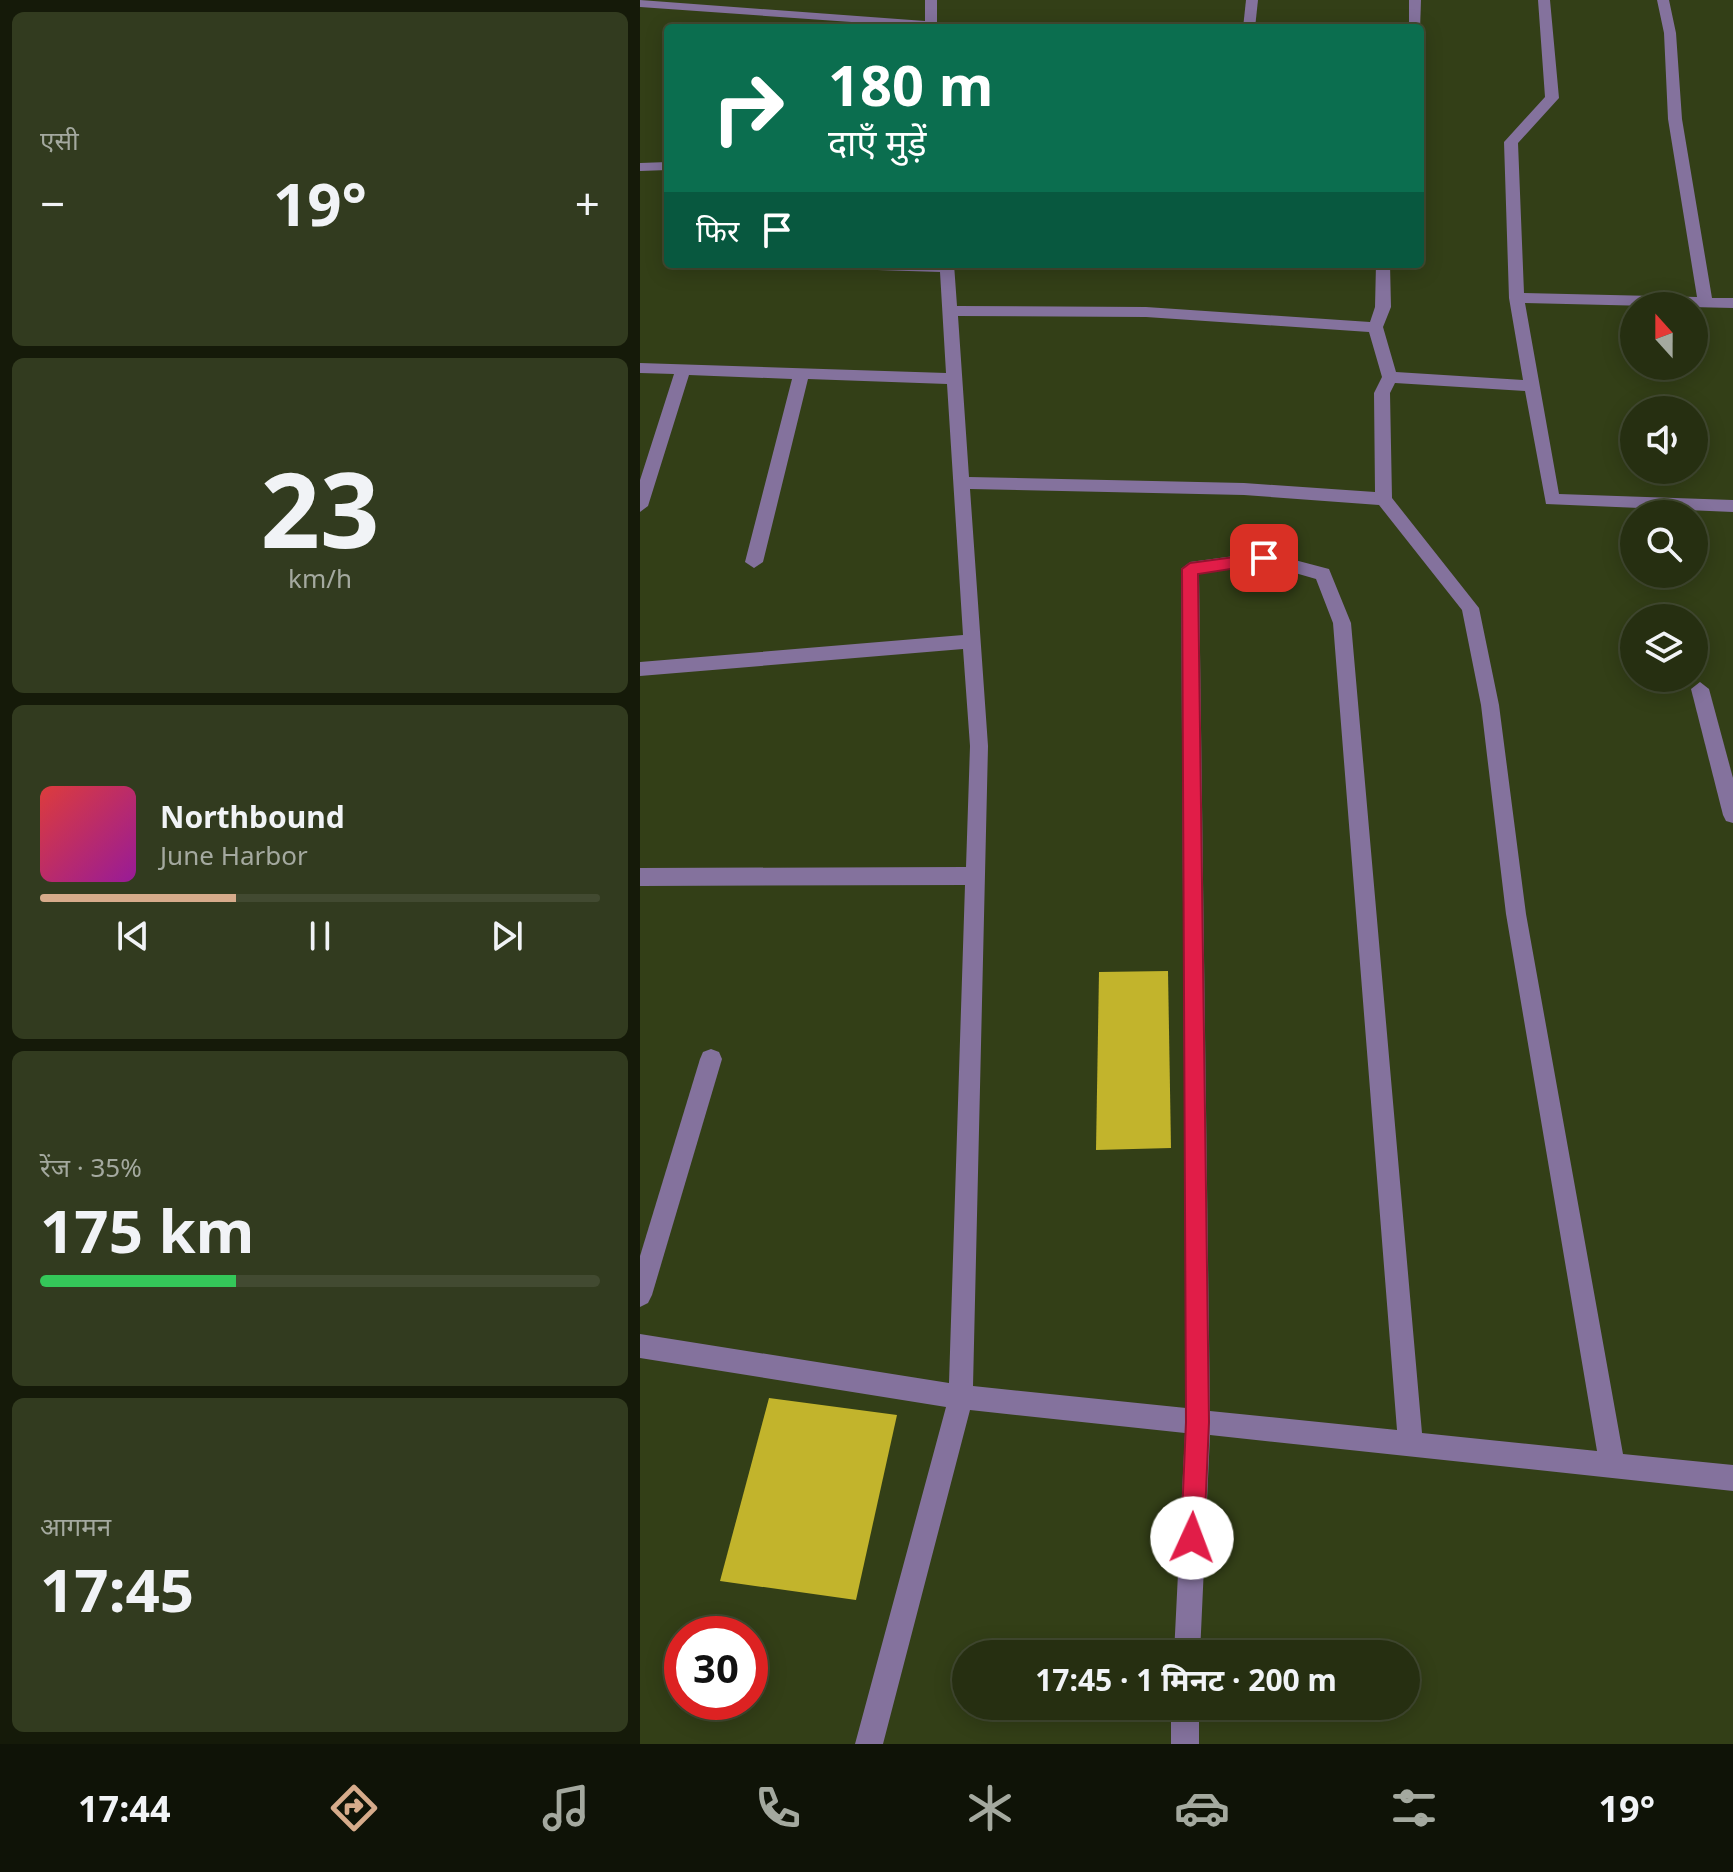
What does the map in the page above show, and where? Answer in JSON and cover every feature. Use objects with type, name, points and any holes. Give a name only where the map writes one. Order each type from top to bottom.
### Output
[{"type":"street","points":[[931,0],[931,24]]},
{"type":"street","points":[[1249,24],[1252,0]]},
{"type":"street","points":[[1415,0],[1415,24]]},
{"type":"street","points":[[1544,0],[1552,98],[1511,142],[1517,298],[1552,500],[1733,506]]},
{"type":"street","points":[[1663,0],[1670,33],[1675,119],[1703,292]]},
{"type":"street","points":[[640,17],[646,2],[748,5],[802,22],[866,24]]},
{"type":"street","points":[[642,171],[664,167]]},
{"type":"street","points":[[869,1744],[961,1397],[979,746],[957,379],[947,268]]},
{"type":"street","points":[[1383,268],[1383,307],[1375,327],[1390,377],[1382,393],[1384,499],[1470,608],[1490,705],[1516,914],[1612,1465]]},
{"type":"street","points":[[1517,298],[1620,301]]},
{"type":"street","points":[[1708,303],[1733,303]]},
{"type":"street","points":[[951,311],[1146,312],[1375,327]]},
{"type":"street","points":[[640,368],[801,376],[957,379]]},
{"type":"street","points":[[640,506],[683,370]]},
{"type":"street","points":[[754,562],[801,376]]},
{"type":"street","points":[[1390,377],[1532,386]]},
{"type":"street","points":[[963,483],[1244,489],[1384,499]]},
{"type":"street","points":[[1188,1640],[1198,1422],[1190,569],[1264,558],[1323,574],[1342,623],[1411,1444]]},
{"type":"street","points":[[640,669],[973,641]]},
{"type":"street","points":[[1701,692],[1733,815]]},
{"type":"street","points":[[640,877],[976,876]]},
{"type":"street","points":[[640,1295],[711,1059]]},
{"type":"street","points":[[640,1346],[961,1397],[1733,1478]]},
{"type":"street","points":[[1185,1720],[1185,1744]]},
{"type":"building","points":[[1168,971],[1171,1148],[1096,1150],[1099,972]]},
{"type":"building","points":[[769,1398],[897,1415],[856,1600],[720,1581]]},
{"type":"route","points":[[1192,1538],[1198,1422],[1190,569],[1264,558]]}]
